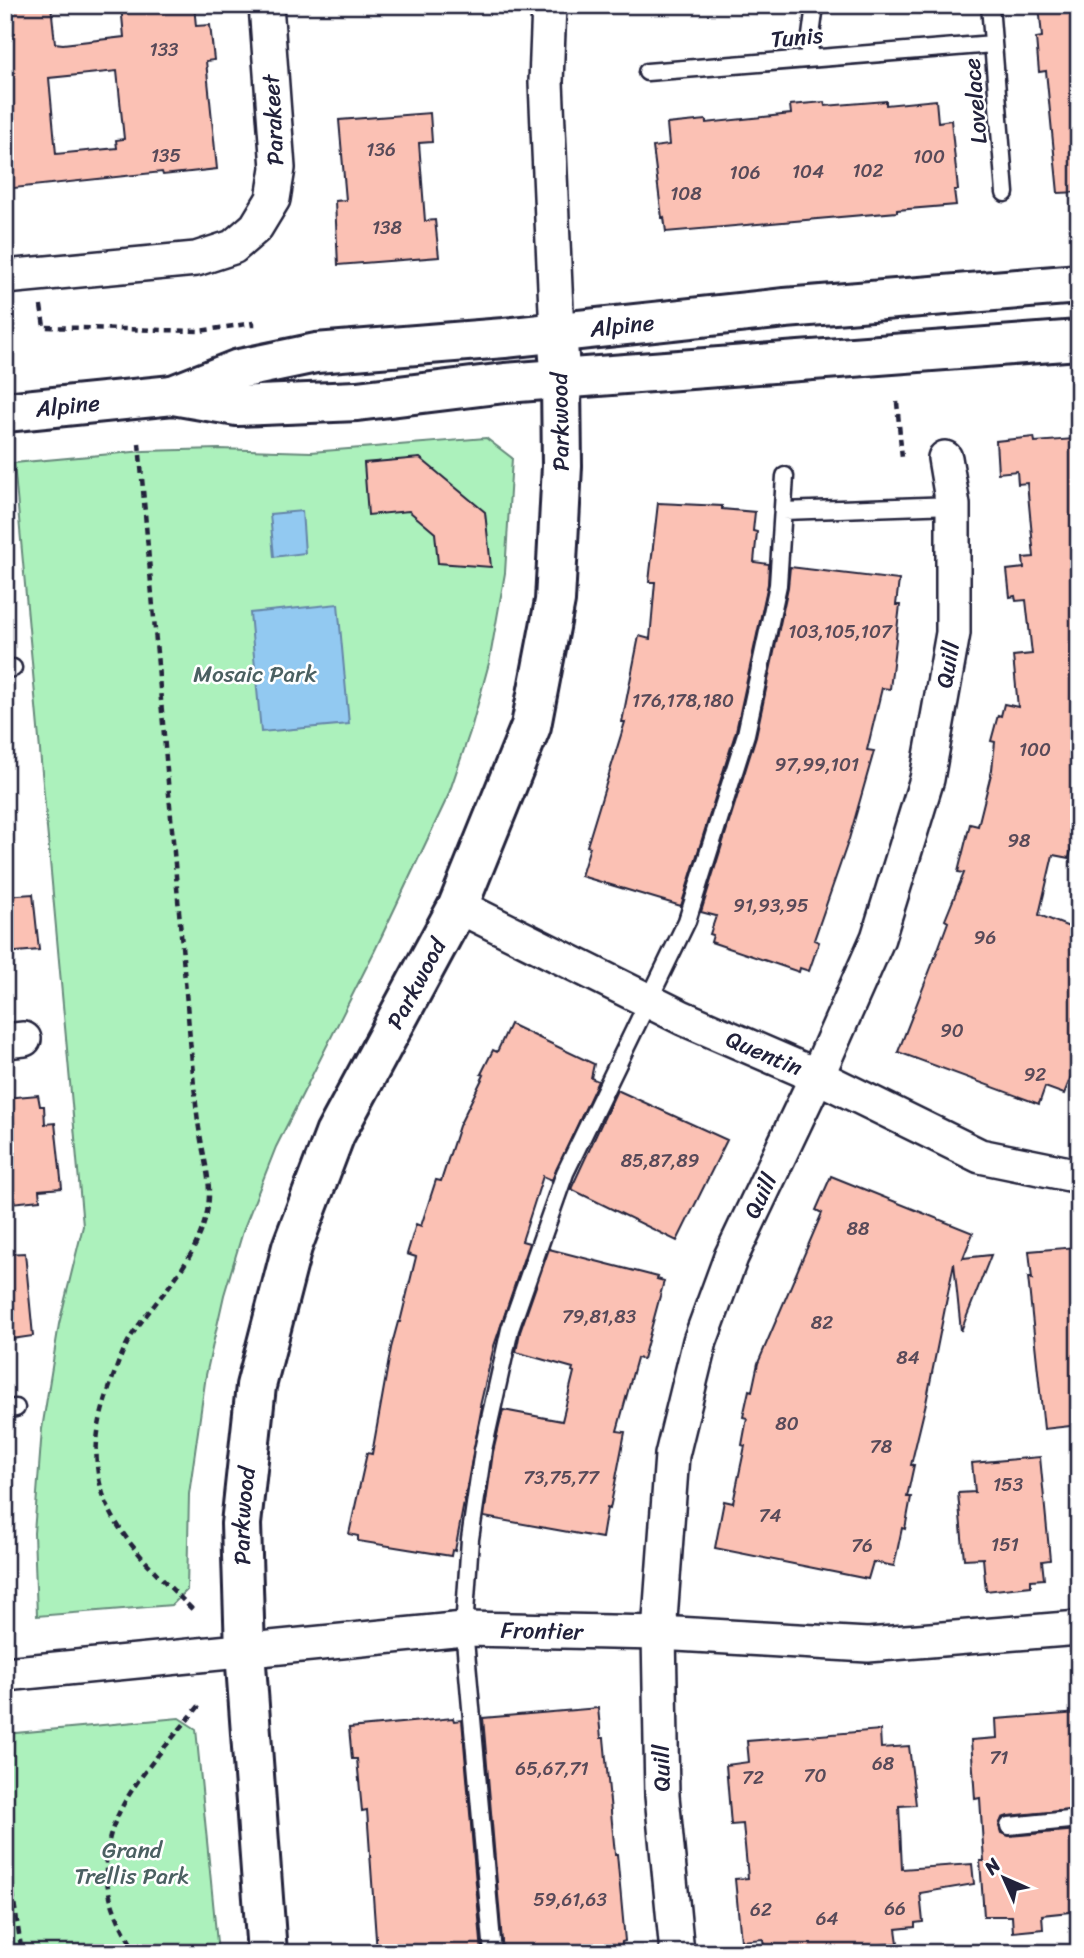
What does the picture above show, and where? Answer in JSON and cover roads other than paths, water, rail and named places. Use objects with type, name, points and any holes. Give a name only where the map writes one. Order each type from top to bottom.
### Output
[{"type":"street","name":"Parakeet","points":[[5,277],[197,259],[233,247],[256,227],[273,199],[278,168],[266,5]]},
{"type":"street","name":"Parkwood","points":[[267,1953],[245,1651],[241,1524],[256,1386],[292,1247],[335,1134],[458,905],[534,714],[555,601],[562,466],[561,381],[547,82],[549,5]]},
{"type":"street","name":"Alpine","points":[[173,395],[239,369],[316,353],[557,333],[785,308],[1079,284]]},
{"type":"street","name":"Alpine","points":[[5,412],[173,395],[237,406],[357,401],[505,383],[561,381],[1079,340]]},
{"type":"street","name":"Quill","points":[[677,1953],[662,1796],[659,1633],[672,1455],[700,1341],[731,1257],[817,1076],[878,938],[927,779],[953,633],[953,505],[945,458]]},
{"type":"street","name":"Quentin","points":[[458,905],[650,1001],[817,1076],[980,1156],[1079,1176]]},
{"type":"street","name":"Frontier","points":[[5,1674],[464,1629],[659,1633],[868,1645],[1079,1628]]},
{"type":"lane","points":[[808,58],[815,5]]},
{"type":"lane","name":"Lovelace","points":[[990,5],[1005,193]]},
{"type":"lane","name":"Tunis","points":[[647,72],[993,44]]},
{"type":"lane","points":[[493,1953],[464,1629],[470,1539],[483,1450],[510,1329],[565,1173],[687,922],[746,734],[778,585],[785,476]]},
{"type":"lane","points":[[783,511],[953,505]]},
{"type":"lane","points":[[1009,1826],[1079,1819]]},
{"type":"water","points":[[302,511],[305,553],[274,557],[270,514]]},
{"type":"water","points":[[338,604],[349,724],[261,732],[250,613]]},
{"type":"park label","name":"Mosaic Park","points":[[255,674]]},
{"type":"park label","name":"Grand Trellis Park","points":[[132,1863]]}]
